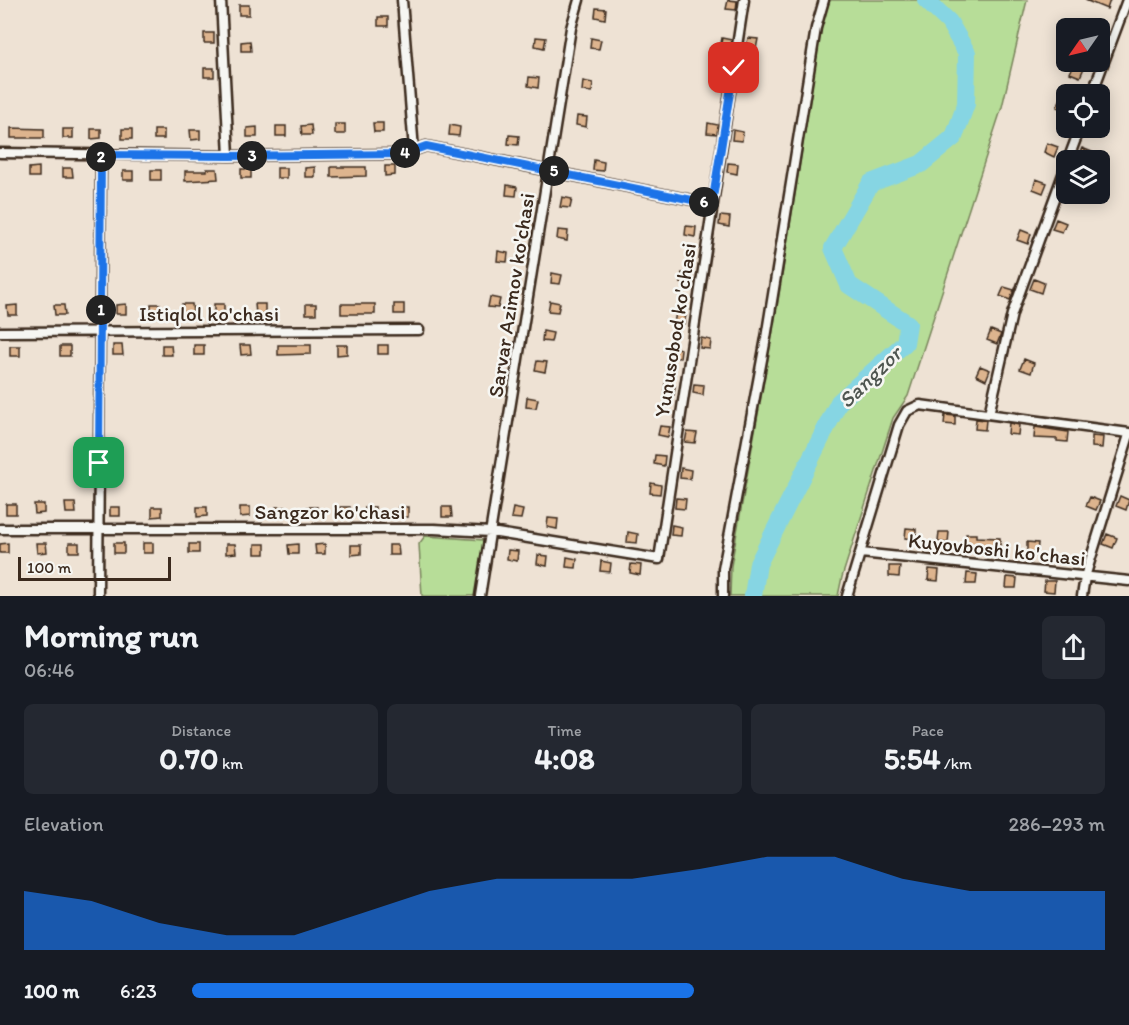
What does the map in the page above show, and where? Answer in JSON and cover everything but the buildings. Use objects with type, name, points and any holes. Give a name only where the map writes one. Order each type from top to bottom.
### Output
[{"type":"street","points":[[221,0],[229,156]]},
{"type":"street","points":[[402,0],[414,150]]},
{"type":"street","name":"Sarvar Azimov ko'chasi","points":[[480,596],[571,28],[579,0]]},
{"type":"street","name":"Yunusobod ko'chasi","points":[[659,559],[744,0]]},
{"type":"street","points":[[723,596],[723,569],[766,338],[816,28],[824,0]]},
{"type":"street","points":[[1096,84],[1127,0]]},
{"type":"street","points":[[0,153],[229,156],[404,154],[426,146],[712,204]]},
{"type":"street","points":[[98,596],[101,155]]},
{"type":"street","points":[[989,414],[1012,314],[1056,193]]},
{"type":"street","name":"Istiqlol ko'chasi","points":[[0,332],[419,330]]},
{"type":"street","points":[[847,596],[899,425],[907,411],[920,405],[1129,434],[1085,577],[1082,596]]},
{"type":"street","name":"Sangzor ko'chasi","points":[[0,529],[434,529],[491,532],[659,559]]},
{"type":"street","name":"Kuyovboshi ko'chasi","points":[[861,553],[1129,581]]},
{"type":"green space","points":[[830,0],[1027,0],[1002,107],[908,396],[893,418],[838,596],[730,596],[731,566],[777,307],[822,23]]},
{"type":"green space","points":[[425,536],[484,540],[475,596],[422,596],[419,544]]},
{"type":"waterway","name":"Sangzor","points":[[753,596],[758,564],[839,402],[905,343],[908,324],[849,285],[833,248],[871,183],[921,164],[954,137],[966,104],[967,53],[949,22],[926,0]]},
{"type":"route","points":[[99,463],[101,155],[404,154],[426,146],[712,204],[734,68]]}]
